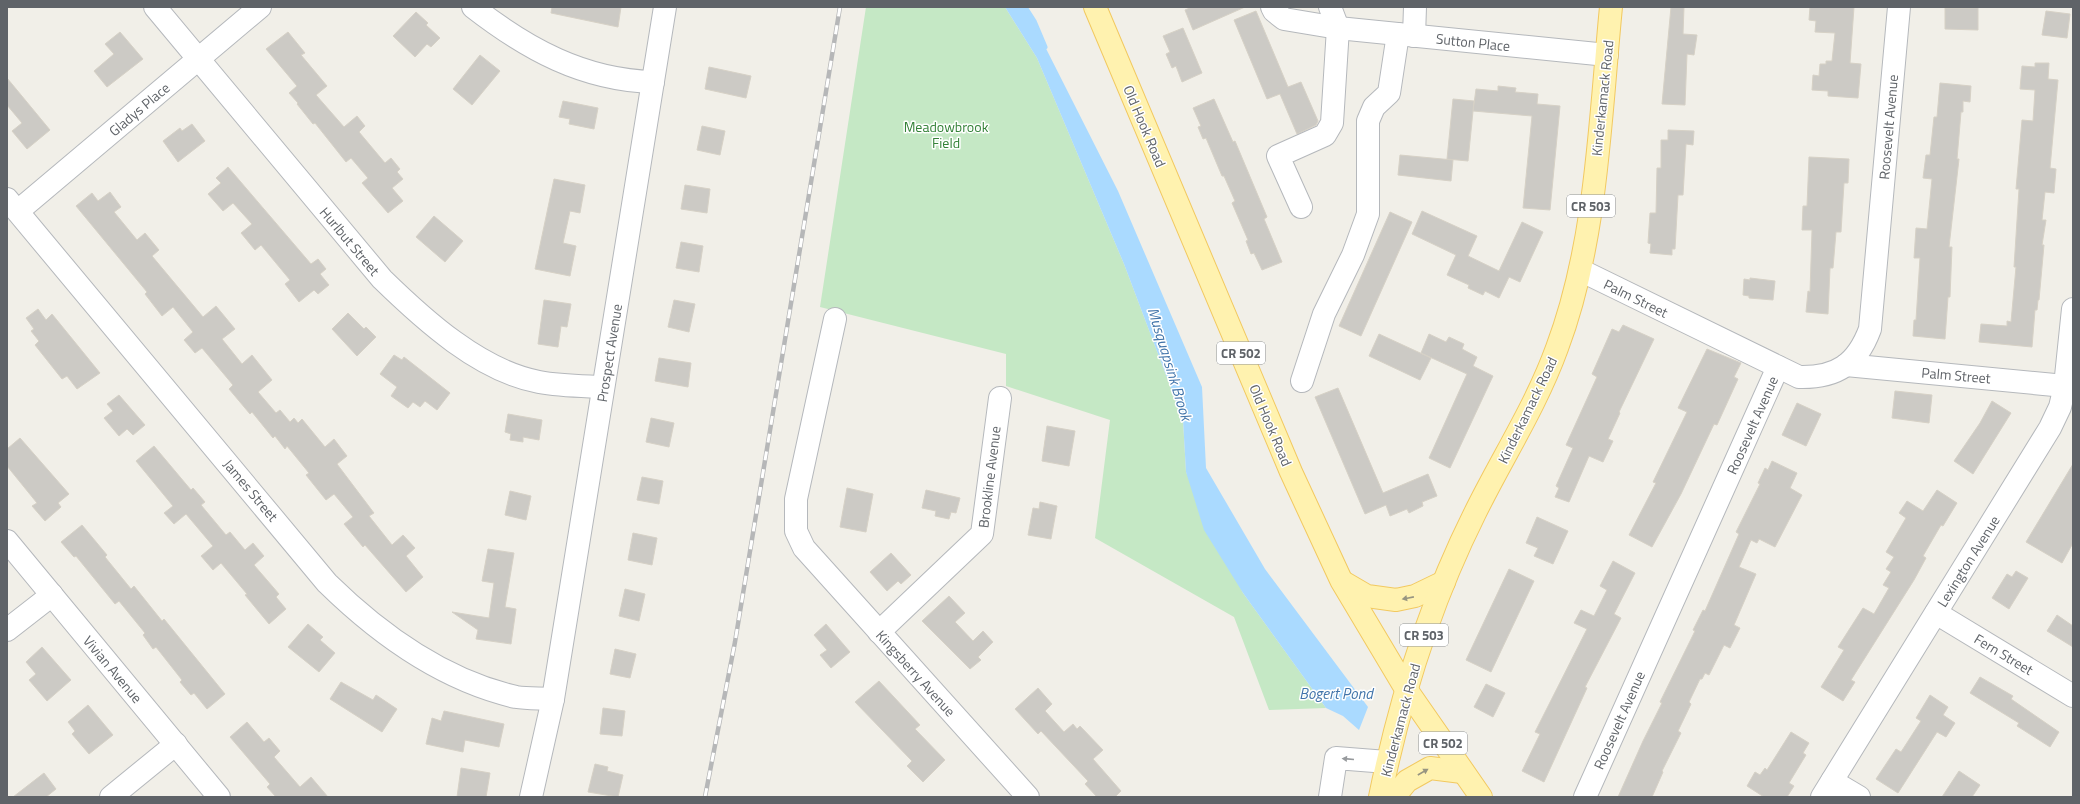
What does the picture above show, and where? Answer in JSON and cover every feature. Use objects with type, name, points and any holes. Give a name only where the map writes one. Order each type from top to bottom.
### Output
[{"type":"main road","name":"Old Hook Road","points":[[1095,7],[1291,472],[1341,580],[1406,689],[1462,772],[1481,797]]},
{"type":"main road","name":"Kinderkamack Road","points":[[1380,797],[1387,762],[1406,689],[1444,582],[1475,513],[1536,397],[1557,348],[1580,270],[1590,217],[1611,7]]},
{"type":"main road","points":[[1341,580],[1367,596],[1396,600],[1415,596],[1444,582]]},
{"type":"main road","points":[[1394,797],[1407,781],[1430,768],[1462,772]]},
{"type":"street","name":"Hurlbut Street","points":[[155,7],[382,279],[414,310],[449,338],[486,362],[514,375],[544,383],[603,387]]},
{"type":"street","name":"Gladys Place","points":[[12,205],[198,59],[260,7]]},
{"type":"street","points":[[472,7],[501,29],[533,49],[573,67],[602,77],[630,82],[653,82]]},
{"type":"street","name":"Prospect Avenue","points":[[531,797],[553,699],[665,7]]},
{"type":"street","name":"Sutton Place","points":[[1272,7],[1274,11],[1284,19],[1338,28],[1606,55]]},
{"type":"street","points":[[1301,207],[1278,156],[1325,135],[1332,123],[1338,28],[1330,7]]},
{"type":"street","points":[[1302,381],[1324,314],[1353,255],[1368,214],[1368,121],[1374,107],[1389,92],[1415,7]]},
{"type":"street","name":"Roosevelt Avenue","points":[[1585,797],[1778,367],[1799,377],[1815,377],[1832,373],[1846,365],[1864,345],[1870,329],[1899,7]]},
{"type":"street","name":"James Street","points":[[12,205],[328,583],[355,611],[398,644],[425,660],[466,680],[518,697],[553,699]]},
{"type":"street","name":"Palm Street","points":[[1580,270],[1778,367]]},
{"type":"street","name":"Lexington Avenue","points":[[1827,789],[2050,428],[2060,407],[2065,386],[2073,309]]},
{"type":"street","name":"Kingsberry Avenue","points":[[835,319],[796,498],[796,531],[804,548],[1028,797]]},
{"type":"street","name":"Palm Street","points":[[1846,365],[2065,386]]},
{"type":"street","name":"Brookline Avenue","points":[[879,632],[982,534],[1000,398]]},
{"type":"street","name":"Vivian Avenue","points":[[7,541],[219,797]]},
{"type":"street","points":[[7,630],[52,595]]},
{"type":"street","name":"Fern Street","points":[[1936,612],[2073,696]]},
{"type":"street","points":[[111,797],[176,744]]},
{"type":"street","points":[[1330,797],[1336,758],[1387,762]]},
{"type":"street","points":[[1827,789],[1859,797]]},
{"type":"green space","name":"Meadowbrook Field","points":[[866,7],[1005,7],[1037,58],[1124,264],[1183,420],[1186,472],[1243,593],[1326,708],[1269,710],[1234,617],[1095,538],[1110,420],[1006,386],[1006,354],[820,307]]},
{"type":"water","name":"Bogert Pond","points":[[1005,7],[1025,7],[1118,191],[1202,387],[1206,468],[1265,569],[1368,707],[1359,730],[1343,716],[1326,708],[1243,593],[1204,530],[1186,472],[1183,420],[1124,264],[1037,58]]},
{"type":"building","points":[[552,7],[621,7],[618,27],[551,13]]},
{"type":"building","points":[[1192,7],[1245,7],[1193,30],[1185,10]]},
{"type":"building","points":[[1671,7],[1684,7],[1683,34],[1697,35],[1694,55],[1687,54],[1685,105],[1662,104]]},
{"type":"building","points":[[1810,7],[1854,7],[1850,63],[1861,64],[1858,98],[1828,96],[1828,91],[1812,90],[1813,75],[1819,76],[1820,64],[1826,64],[1826,61],[1832,61],[1835,33],[1815,32],[1816,21],[1809,20]]},
{"type":"building","points":[[1945,8],[1978,8],[1978,30],[1945,29]]},
{"type":"building","points":[[1256,11],[1288,87],[1301,82],[1318,121],[1316,125],[1297,134],[1280,94],[1267,99],[1234,20]]},
{"type":"building","points":[[2046,11],[2070,14],[2067,38],[2042,35]]},
{"type":"building","points":[[416,12],[428,23],[426,25],[440,38],[431,47],[427,44],[415,57],[393,36]]},
{"type":"building","points":[[1183,28],[1202,73],[1182,82],[1176,66],[1172,68],[1166,54],[1170,52],[1163,36]]},
{"type":"building","points":[[120,32],[143,59],[107,87],[94,71],[114,54],[105,44]]},
{"type":"building","points":[[288,32],[305,53],[301,55],[327,86],[316,95],[344,127],[357,116],[365,126],[359,132],[385,163],[391,158],[400,169],[397,172],[403,179],[392,188],[403,201],[388,213],[362,183],[368,178],[351,158],[346,162],[315,123],[313,124],[289,93],[297,86],[266,49]]},
{"type":"building","points":[[480,55],[500,71],[472,105],[453,89]]},
{"type":"building","points":[[2035,63],[2049,63],[2048,79],[2058,80],[2050,168],[2056,169],[2054,193],[2045,192],[2042,220],[2046,220],[2042,245],[2044,245],[2039,300],[2037,310],[2035,310],[2032,347],[1979,342],[1981,324],[2007,326],[2007,321],[2011,322],[2016,267],[2014,267],[2019,189],[2016,189],[2022,120],[2033,121],[2035,90],[2020,89],[2022,66],[2035,67]]},
{"type":"building","points":[[709,67],[751,76],[746,98],[705,89]]},
{"type":"building","points":[[7,78],[50,130],[27,149],[12,131],[22,123],[7,105]]},
{"type":"building","points":[[1940,83],[1971,86],[1970,102],[1963,101],[1963,112],[1961,112],[1957,159],[1959,159],[1949,247],[1952,247],[1950,297],[1948,297],[1945,339],[1913,336],[1914,320],[1916,320],[1920,258],[1914,258],[1916,228],[1927,229],[1932,179],[1923,178],[1926,155],[1930,155],[1934,117],[1937,117]]},
{"type":"building","points":[[1498,86],[1516,88],[1515,92],[1538,94],[1537,104],[1560,106],[1550,210],[1523,208],[1532,116],[1473,111],[1476,89],[1498,91]]},
{"type":"building","points":[[1214,99],[1233,142],[1235,141],[1267,217],[1264,219],[1282,262],[1262,270],[1254,253],[1251,254],[1246,241],[1248,240],[1232,203],[1235,201],[1224,176],[1222,176],[1206,138],[1203,139],[1198,127],[1201,126],[1193,108]]},
{"type":"building","points":[[1453,99],[1474,101],[1468,161],[1447,159]]},
{"type":"building","points":[[563,101],[598,108],[594,129],[569,124],[570,119],[559,117]]},
{"type":"building","points":[[192,124],[205,141],[178,162],[163,141],[180,128],[182,131]]},
{"type":"building","points":[[702,126],[725,131],[720,155],[697,150]]},
{"type":"building","points":[[1668,130],[1694,131],[1693,145],[1686,144],[1683,195],[1678,195],[1675,249],[1672,249],[1672,255],[1650,253],[1651,244],[1648,243],[1650,213],[1656,213],[1657,168],[1661,168],[1661,140],[1668,140]]},
{"type":"building","points":[[1400,155],[1453,160],[1451,181],[1398,175]]},
{"type":"building","points":[[1809,157],[1849,159],[1848,183],[1844,183],[1841,232],[1836,232],[1833,268],[1830,268],[1828,314],[1806,312],[1808,291],[1810,292],[1812,230],[1802,230],[1803,206],[1807,206]]},
{"type":"building","points":[[228,167],[311,264],[318,259],[326,269],[320,274],[329,285],[318,294],[314,290],[299,302],[285,284],[290,280],[261,245],[255,250],[241,233],[252,224],[233,203],[223,211],[208,194],[221,183],[216,178]]},
{"type":"building","points":[[554,179],[585,185],[580,213],[570,211],[563,243],[576,246],[570,276],[535,269]]},
{"type":"building","points":[[685,185],[710,189],[707,213],[681,209]]},
{"type":"building","points":[[110,192],[121,207],[114,212],[137,240],[145,233],[159,250],[152,256],[203,317],[216,306],[235,329],[222,339],[242,364],[252,355],[272,380],[258,392],[276,413],[280,410],[290,422],[294,418],[298,423],[302,419],[325,447],[334,439],[347,456],[337,464],[374,513],[369,516],[392,545],[403,535],[415,548],[406,556],[423,577],[406,592],[365,545],[363,547],[344,524],[353,517],[334,494],[326,500],[306,475],[309,473],[287,446],[285,449],[275,436],[273,438],[252,412],[250,414],[229,389],[233,385],[202,348],[195,353],[184,340],[193,332],[173,307],[162,316],[145,294],[147,292],[76,206],[92,193],[98,201]]},
{"type":"building","points":[[1422,211],[1477,236],[1468,256],[1499,271],[1522,222],[1543,232],[1520,282],[1509,277],[1499,298],[1485,291],[1483,295],[1468,288],[1469,285],[1447,275],[1456,255],[1412,234]]},
{"type":"building","points":[[1390,212],[1412,222],[1361,336],[1339,326]]},
{"type":"building","points":[[434,216],[463,241],[445,262],[416,237]]},
{"type":"building","points":[[681,242],[703,246],[699,272],[676,268]]},
{"type":"building","points":[[1750,278],[1775,281],[1773,300],[1749,298],[1749,296],[1743,295],[1744,279],[1750,280]]},
{"type":"building","points":[[544,300],[571,304],[567,327],[561,326],[558,347],[538,344]]},
{"type":"building","points":[[674,300],[695,304],[689,332],[668,327]]},
{"type":"building","points":[[38,309],[46,320],[52,314],[100,373],[77,389],[67,376],[62,379],[35,345],[39,341],[31,331],[34,329],[26,318]]},
{"type":"building","points":[[348,313],[364,329],[366,327],[376,337],[357,356],[332,329]]},
{"type":"building","points":[[1623,325],[1654,339],[1619,412],[1620,413],[1608,439],[1613,441],[1603,462],[1589,456],[1569,502],[1555,497],[1559,488],[1556,486],[1573,448],[1566,445],[1597,377],[1592,374],[1612,329],[1619,332]]},
{"type":"building","points":[[1379,334],[1431,358],[1420,380],[1369,356]]},
{"type":"building","points":[[1429,334],[1446,342],[1449,337],[1464,344],[1462,349],[1477,357],[1473,366],[1493,376],[1450,468],[1429,458],[1467,374],[1421,353]]},
{"type":"building","points":[[1707,349],[1741,363],[1734,377],[1738,379],[1717,425],[1714,424],[1681,494],[1652,547],[1629,535],[1656,483],[1653,482],[1687,412],[1678,408]]},
{"type":"building","points":[[394,355],[402,360],[404,357],[450,393],[437,410],[425,401],[420,407],[413,402],[408,408],[391,396],[397,387],[380,374]]},
{"type":"building","points":[[659,358],[691,363],[688,387],[655,381]]},
{"type":"building","points":[[1338,388],[1383,493],[1428,474],[1437,496],[1422,502],[1423,506],[1409,513],[1407,509],[1390,516],[1386,505],[1365,514],[1315,397]]},
{"type":"building","points":[[1895,391],[1932,395],[1929,423],[1892,418]]},
{"type":"building","points":[[119,395],[145,425],[133,435],[127,429],[119,436],[104,418],[113,411],[107,404]]},
{"type":"building","points":[[1992,401],[2011,413],[1973,474],[1954,461],[1980,423]]},
{"type":"building","points":[[1797,403],[1821,414],[1806,446],[1782,435]]},
{"type":"building","points":[[508,414],[542,420],[539,440],[523,437],[523,442],[510,440],[511,434],[505,432]]},
{"type":"building","points":[[651,418],[674,423],[669,447],[646,442]]},
{"type":"building","points":[[1047,426],[1075,431],[1069,466],[1042,461]]},
{"type":"building","points":[[20,438],[69,494],[58,503],[61,507],[45,521],[32,506],[37,503],[7,466],[7,449]]},
{"type":"building","points":[[154,446],[191,490],[193,488],[205,502],[201,505],[226,535],[230,532],[245,550],[253,543],[264,556],[254,565],[279,594],[276,597],[286,609],[269,624],[245,595],[247,594],[221,563],[213,570],[201,556],[213,546],[186,514],[174,524],[164,513],[173,506],[136,461]]},
{"type":"building","points":[[1772,461],[1797,473],[1790,488],[1802,495],[1775,547],[1759,539],[1757,543],[1751,540],[1739,567],[1756,574],[1734,625],[1740,628],[1730,648],[1724,645],[1709,675],[1705,673],[1702,679],[1700,679],[1689,702],[1691,704],[1678,731],[1681,733],[1662,771],[1663,772],[1652,797],[1618,797],[1662,703],[1660,702],[1695,631],[1693,630],[1703,610],[1705,611],[1739,534],[1736,532],[1760,484],[1758,483],[1765,468],[1768,470]]},
{"type":"building","points":[[2073,464],[2073,543],[2062,563],[2026,542]]},
{"type":"building","points":[[642,477],[663,481],[659,504],[637,500]]},
{"type":"building","points":[[847,488],[873,494],[866,532],[840,527]]},
{"type":"building","points":[[926,490],[960,498],[956,513],[951,512],[949,519],[935,516],[936,511],[922,508]]},
{"type":"building","points":[[1937,490],[1957,503],[1943,526],[1941,525],[1923,556],[1926,558],[1914,580],[1851,680],[1855,682],[1843,701],[1821,687],[1844,650],[1838,647],[1863,608],[1874,614],[1889,588],[1883,585],[1891,572],[1886,569],[1894,557],[1886,552],[1906,518],[1899,513],[1907,501],[1923,511]]},
{"type":"building","points":[[510,491],[531,496],[526,520],[505,515]]},
{"type":"building","points":[[1040,502],[1057,506],[1051,539],[1028,535],[1033,508],[1039,509]]},
{"type":"building","points":[[1537,517],[1568,531],[1553,564],[1534,556],[1538,548],[1526,543]]},
{"type":"building","points":[[82,525],[107,555],[105,557],[131,589],[134,586],[162,621],[164,619],[225,694],[207,709],[194,693],[191,695],[180,682],[182,680],[156,647],[153,649],[143,635],[145,633],[119,601],[115,604],[76,556],[74,557],[61,542]]},
{"type":"building","points":[[633,533],[657,538],[652,565],[628,560]]},
{"type":"building","points":[[488,549],[514,553],[505,607],[516,609],[511,644],[476,639],[478,630],[452,612],[489,618],[494,583],[482,581]]},
{"type":"building","points":[[891,553],[911,575],[901,584],[898,581],[887,591],[870,572]]},
{"type":"building","points":[[1613,561],[1635,573],[1614,614],[1621,618],[1585,687],[1587,688],[1544,782],[1522,771],[1540,734],[1535,732],[1587,629],[1574,623],[1581,610],[1594,616],[1607,590],[1600,586]]},
{"type":"building","points":[[1509,569],[1534,581],[1491,672],[1466,660]]},
{"type":"building","points":[[2016,571],[2028,578],[2009,609],[1992,598],[2007,574],[2012,577]]},
{"type":"building","points":[[625,589],[645,594],[639,621],[619,616]]},
{"type":"building","points":[[949,596],[965,613],[955,622],[973,641],[983,631],[993,642],[978,657],[981,660],[970,669],[922,621]]},
{"type":"building","points":[[2057,615],[2073,626],[2073,647],[2047,631]]},
{"type":"building","points":[[308,624],[323,637],[320,640],[335,653],[319,672],[288,647]]},
{"type":"building","points":[[826,624],[850,652],[831,668],[820,655],[827,650],[814,635]]},
{"type":"building","points":[[42,647],[71,680],[47,701],[29,680],[36,674],[26,662]]},
{"type":"building","points":[[615,649],[636,654],[630,678],[610,674]]},
{"type":"building","points":[[1980,677],[2013,696],[2011,699],[2059,732],[2050,747],[2017,726],[2019,723],[1970,693]]},
{"type":"building","points":[[879,681],[920,725],[915,729],[945,760],[923,782],[907,766],[912,761],[855,702]]},
{"type":"building","points":[[341,682],[373,700],[376,695],[397,709],[382,732],[330,699]]},
{"type":"building","points":[[1486,684],[1505,693],[1493,717],[1474,707]]},
{"type":"building","points":[[1038,688],[1052,704],[1045,711],[1064,732],[1073,724],[1077,729],[1080,726],[1103,750],[1093,759],[1121,791],[1115,797],[1097,797],[1085,784],[1088,781],[1041,731],[1038,734],[1015,709]]},
{"type":"building","points":[[1930,695],[1948,707],[1943,715],[1955,723],[1946,737],[1937,732],[1898,793],[1876,779],[1896,749],[1901,752],[1921,721],[1916,718]]},
{"type":"building","points":[[88,705],[113,735],[89,754],[72,734],[75,731],[68,722]]},
{"type":"building","points":[[603,708],[625,711],[622,736],[600,734]]},
{"type":"building","points":[[444,711],[504,724],[499,747],[465,740],[463,752],[426,744],[432,718],[441,721]]},
{"type":"building","points":[[247,722],[264,742],[269,738],[280,751],[274,757],[300,787],[311,777],[328,797],[276,797],[267,787],[270,784],[230,737]]},
{"type":"building","points":[[1791,732],[1809,743],[1803,753],[1806,755],[1789,783],[1794,786],[1787,797],[1764,797],[1747,786],[1755,772],[1760,775],[1765,768],[1767,770]]},
{"type":"building","points":[[595,764],[608,767],[607,771],[623,775],[618,797],[588,792]]},
{"type":"building","points":[[461,768],[490,773],[486,797],[457,797]]},
{"type":"building","points":[[1959,771],[1980,785],[1972,797],[1942,797]]},
{"type":"building","points":[[44,773],[56,789],[46,797],[13,797]]},
{"type":"waterway","name":"Musquapsink Brook","points":[[1025,7],[1034,21],[1045,47]]},
{"type":"railway","points":[[705,797],[735,642],[840,7]]}]
